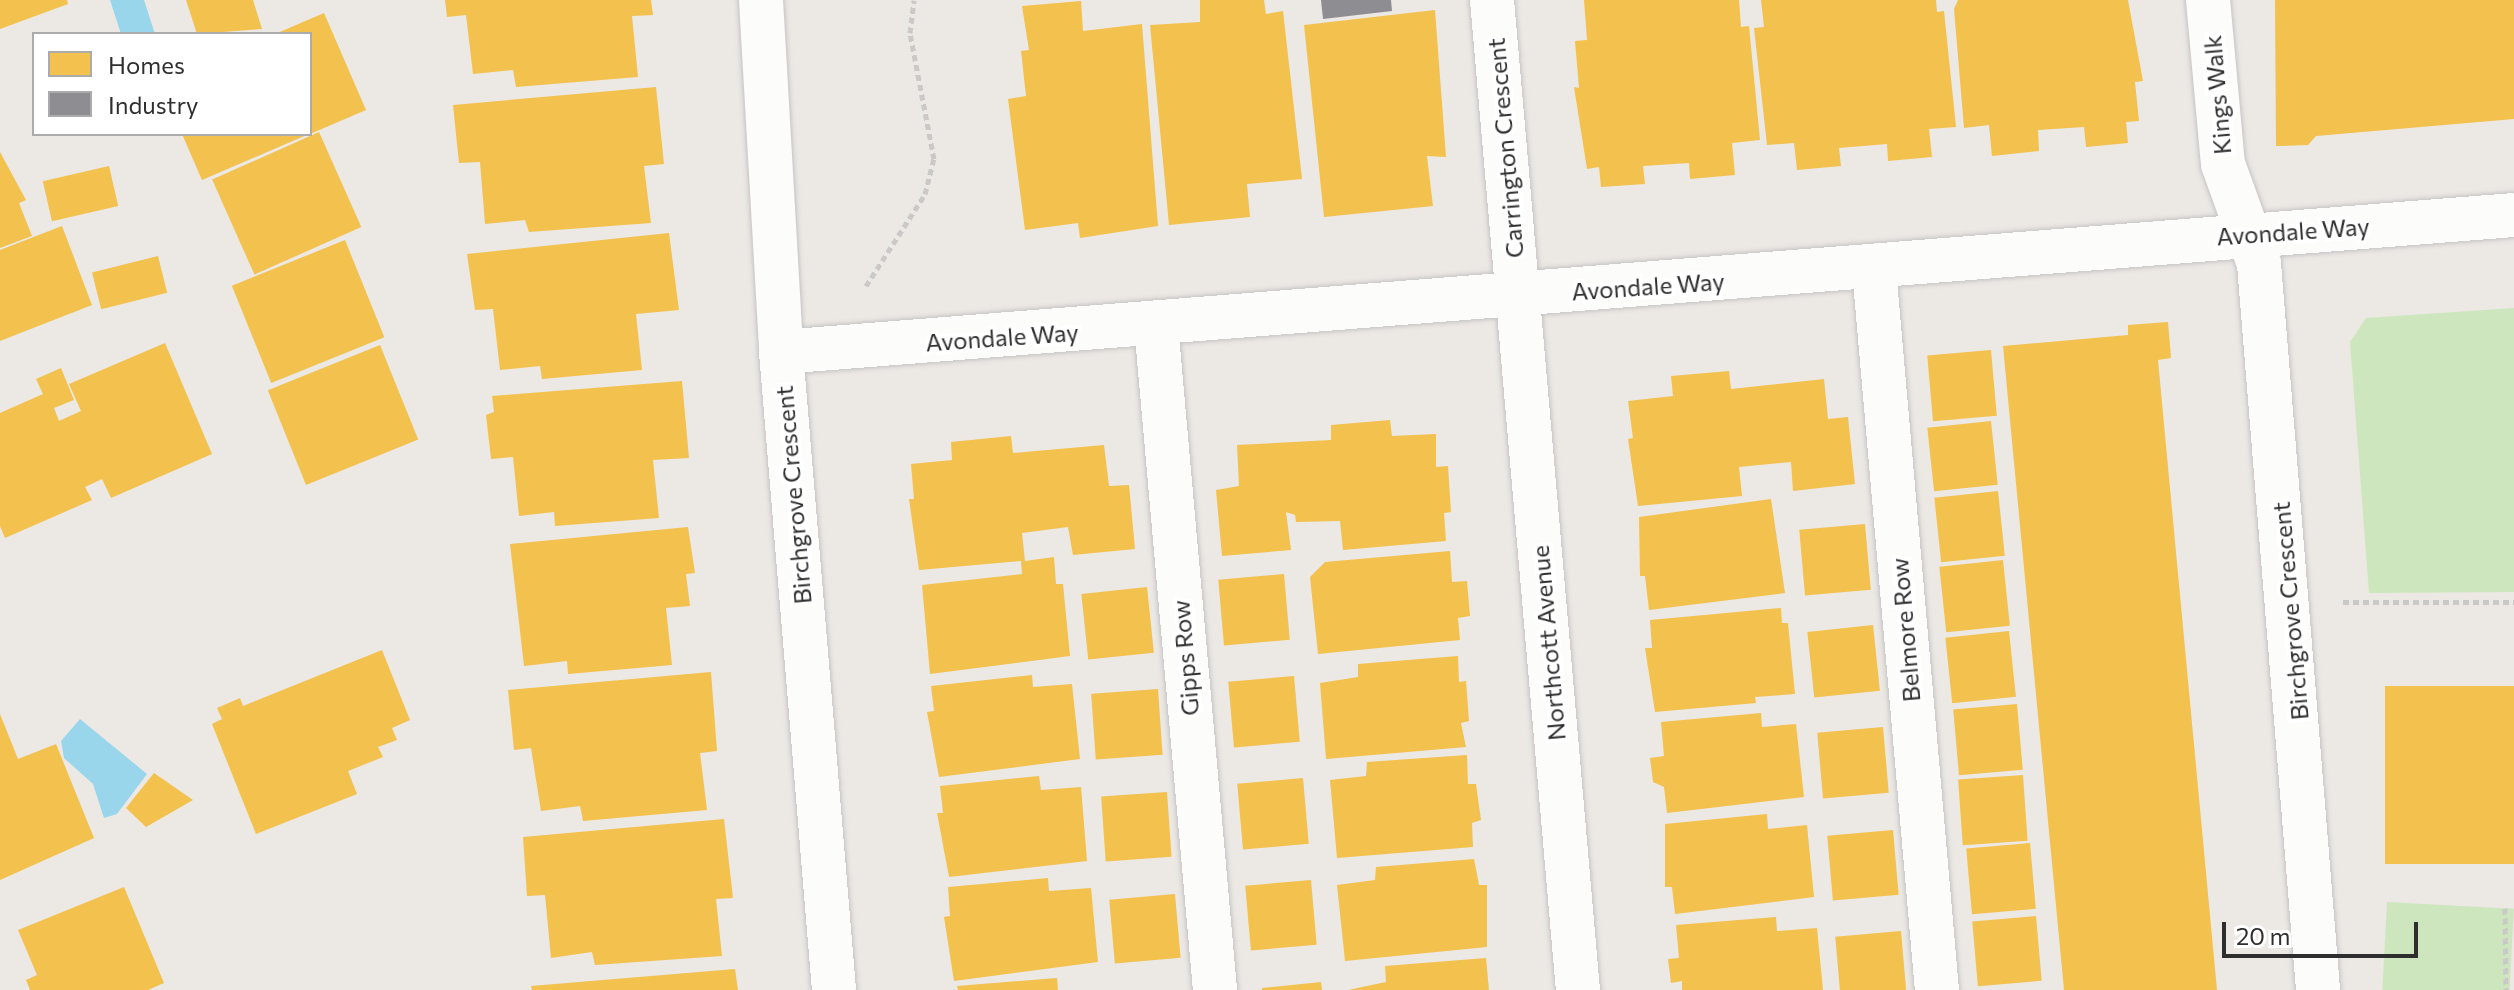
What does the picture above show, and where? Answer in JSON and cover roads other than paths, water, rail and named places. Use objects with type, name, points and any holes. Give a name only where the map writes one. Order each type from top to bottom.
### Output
[{"type":"street","name":"Birchgrove Crescent","points":[[761,0],[781,352],[834,990]]},
{"type":"street","name":"Carrington Crescent","points":[[1492,0],[1518,296]]},
{"type":"street","name":"Kings Walk","points":[[2208,0],[2223,164],[2249,234]]},
{"type":"street","name":"Avondale Way","points":[[781,352],[1874,269],[2249,234],[2514,215]]},
{"type":"street","name":"Birchgrove Crescent","points":[[2249,234],[2259,264],[2291,613],[2318,990]]},
{"type":"street","name":"Belmore Row","points":[[1874,269],[1937,990]]},
{"type":"street","name":"Northcott Avenue","points":[[1518,296],[1578,990]]},
{"type":"street","name":"Gipps Row","points":[[1156,325],[1215,990]]},
{"type":"water","points":[[110,0],[144,0],[154,32],[120,32]]},
{"type":"water","points":[[80,719],[147,774],[117,814],[104,818],[93,784],[64,758],[61,741]]}]
